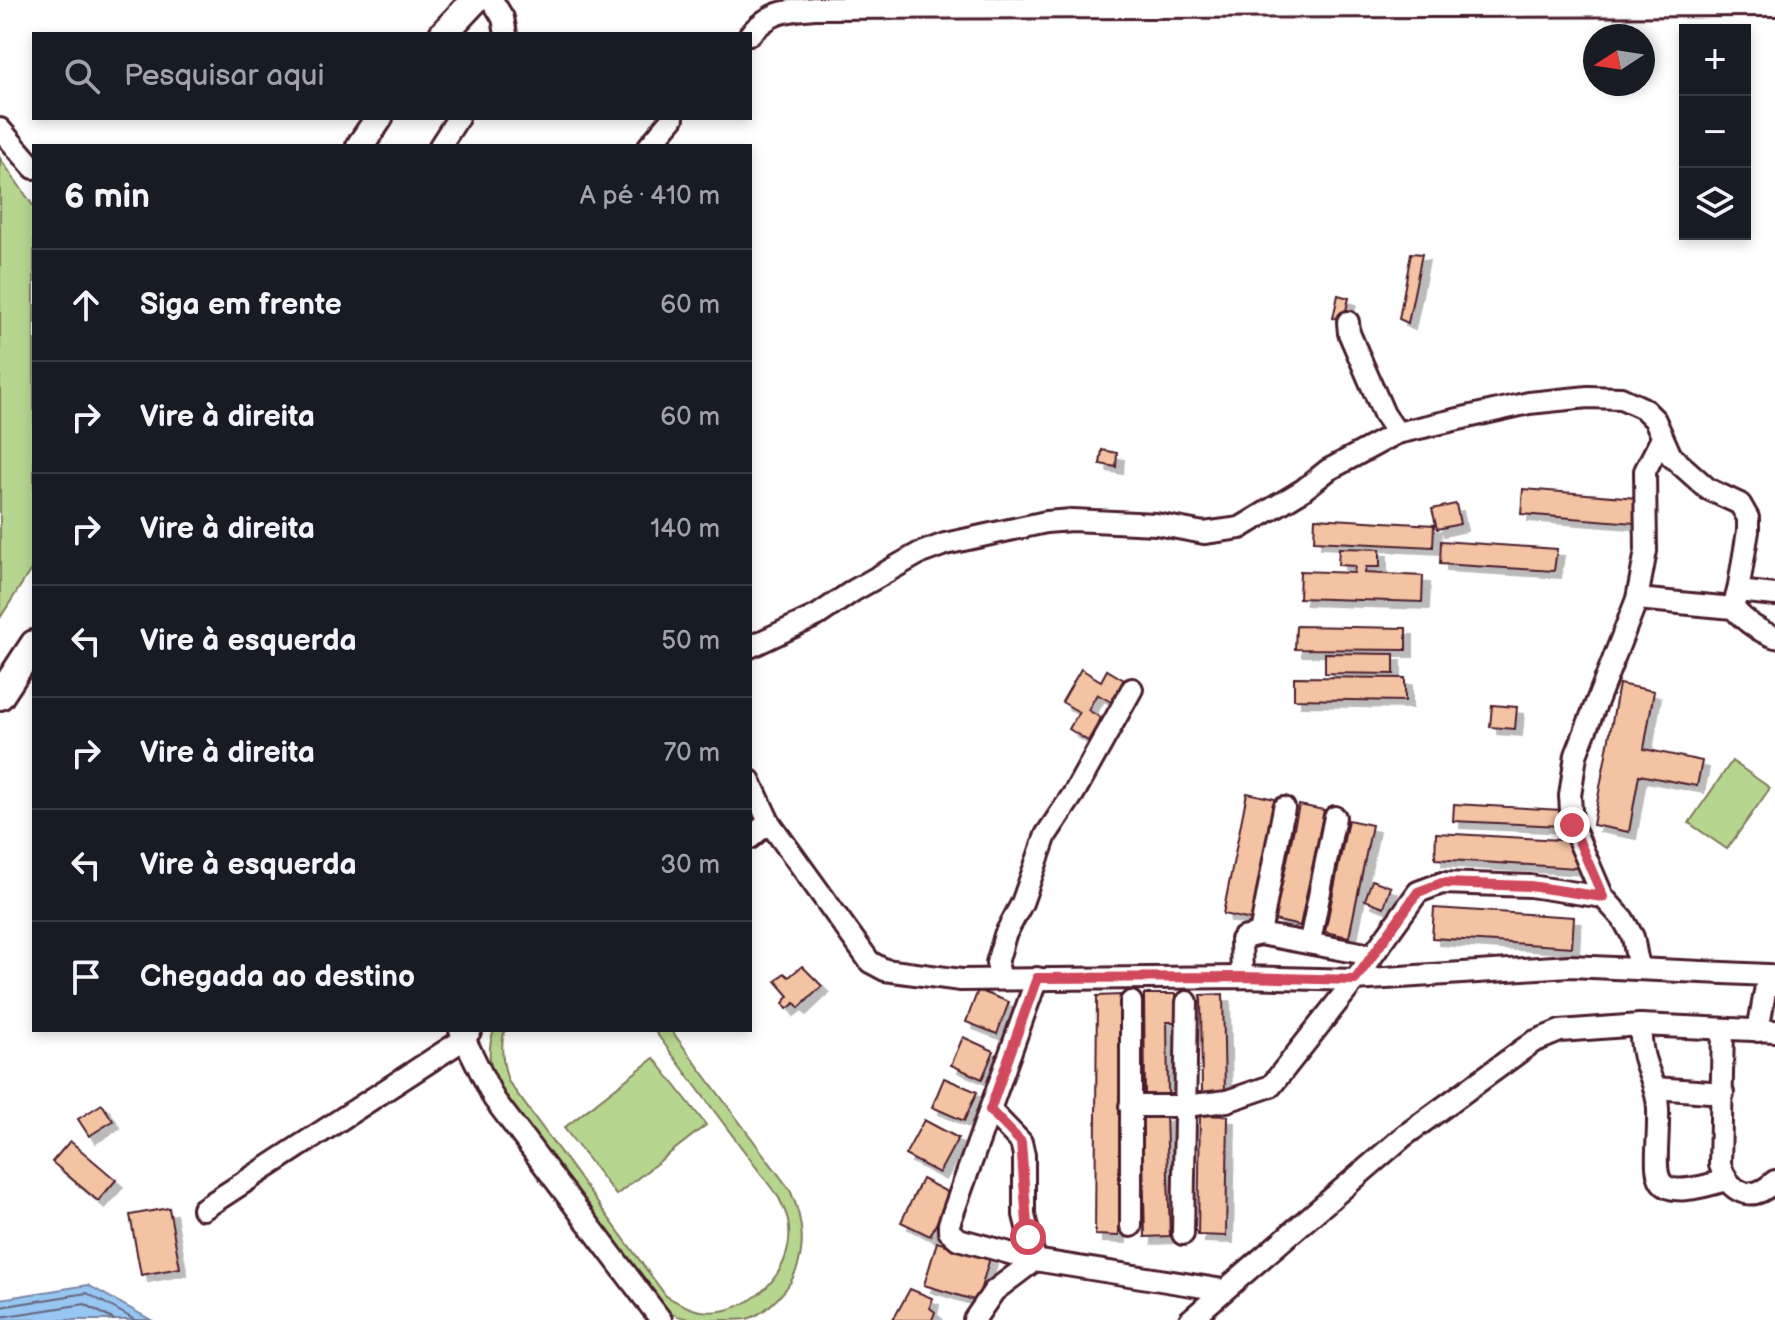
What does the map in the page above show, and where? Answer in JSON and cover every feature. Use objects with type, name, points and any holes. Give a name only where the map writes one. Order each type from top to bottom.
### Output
[{"type":"main road","points":[[426,32],[455,0]]},
{"type":"main road","points":[[445,32],[475,0]]},
{"type":"main road","points":[[345,144],[361,120]]},
{"type":"main road","points":[[361,144],[378,120]]},
{"type":"main road","points":[[0,677],[32,628]]},
{"type":"main road","points":[[0,696],[32,647]]},
{"type":"street","points":[[492,0],[503,18],[506,32]]},
{"type":"street","points":[[752,32],[762,21],[781,11],[814,8],[1775,5]]},
{"type":"street","points":[[441,144],[457,120]]},
{"type":"street","points":[[651,144],[671,120]]},
{"type":"street","points":[[0,129],[32,166]]},
{"type":"street","points":[[1348,322],[1349,333],[1384,414],[1397,433]]},
{"type":"street","points":[[752,646],[818,615],[918,554],[981,535],[1072,520],[1156,524],[1204,533],[1240,528],[1285,502],[1328,470],[1397,433],[1529,403],[1588,397],[1621,398],[1643,408],[1655,420],[1661,440],[1677,463],[1708,489],[1740,504],[1748,518],[1735,599],[1746,621],[1775,637]]},
{"type":"street","points":[[1639,969],[1633,937],[1623,919],[1603,897],[1572,825],[1570,796],[1576,755],[1637,599],[1646,551],[1645,471],[1661,440]]},
{"type":"street","points":[[1637,599],[1735,599],[1775,595]]},
{"type":"street","points":[[1001,979],[997,963],[1005,935],[1022,903],[1046,835],[1074,793],[1132,689]]},
{"type":"street","points":[[752,785],[769,822],[870,962],[885,970],[961,980],[1242,977],[1355,980],[1570,966],[1772,971],[1767,1031],[1640,1025],[1560,1031],[1525,1047],[1404,1136],[1190,1320]]},
{"type":"street","points":[[1260,934],[1284,808]]},
{"type":"street","points":[[1310,941],[1335,817]]},
{"type":"street","points":[[752,836],[769,822]]},
{"type":"street","points":[[1130,1106],[1185,1106],[1227,1101],[1271,1086],[1355,980],[1418,892],[1442,883],[1530,886],[1603,897]]},
{"type":"street","points":[[1242,977],[1241,940],[1260,934],[1310,941],[1371,955]]},
{"type":"street","points":[[1037,978],[949,1231],[958,1239],[1035,1260],[1223,1290]]},
{"type":"street","points":[[1131,1002],[1131,1226]]},
{"type":"street","points":[[1183,1234],[1187,1002]]},
{"type":"street","points":[[1640,1025],[1644,1059],[1655,1088],[1658,1108],[1656,1172],[1663,1183],[1672,1189],[1685,1190],[1726,1180]]},
{"type":"street","points":[[1723,1029],[1720,1165],[1732,1188],[1743,1193],[1765,1190],[1775,1181]]},
{"type":"street","points":[[203,1209],[465,1033],[494,1099],[661,1320]]},
{"type":"street","points":[[1655,1088],[1723,1093]]},
{"type":"street","points":[[990,1110],[1021,1142],[1024,1155],[1024,1215],[1035,1260]]},
{"type":"street","points":[[974,1320],[994,1291],[1035,1260]]},
{"type":"green space","points":[[0,158],[32,204],[32,568],[0,618]]},
{"type":"green space","points":[[1732,761],[1770,788],[1727,849],[1689,823]]},
{"type":"green space","points":[[494,1032],[505,1032],[502,1056],[508,1081],[666,1296],[696,1310],[719,1311],[752,1299],[778,1273],[789,1240],[788,1221],[779,1198],[655,1032],[672,1032],[790,1190],[796,1204],[802,1247],[794,1275],[777,1299],[747,1319],[695,1319],[676,1316],[664,1310],[499,1091],[490,1061]]},
{"type":"green space","points":[[654,1058],[706,1125],[616,1195],[564,1128]]},
{"type":"water","points":[[88,1285],[151,1320],[0,1320],[0,1299]]},
{"type":"building","points":[[1411,253],[1422,254],[1408,323],[1399,319]]},
{"type":"building","points":[[1338,295],[1349,298],[1344,319],[1333,318]]},
{"type":"building","points":[[1102,450],[1117,453],[1116,467],[1100,464]]},
{"type":"building","points":[[1523,489],[1637,498],[1635,523],[1521,514]]},
{"type":"building","points":[[1456,504],[1460,524],[1437,529],[1432,509]]},
{"type":"building","points":[[1315,518],[1434,525],[1433,547],[1314,541]]},
{"type":"building","points":[[1441,541],[1557,549],[1554,571],[1440,564]]},
{"type":"building","points":[[1339,548],[1380,549],[1380,567],[1366,567],[1365,573],[1423,576],[1422,602],[1299,598],[1300,571],[1354,573],[1355,566],[1338,565]]},
{"type":"building","points":[[1296,626],[1406,628],[1406,650],[1295,649]]},
{"type":"building","points":[[1325,653],[1394,654],[1394,674],[1325,673]]},
{"type":"building","points":[[1081,669],[1101,681],[1107,670],[1124,680],[1111,702],[1097,694],[1088,710],[1101,718],[1088,741],[1069,729],[1079,712],[1062,702]]},
{"type":"building","points":[[1294,677],[1405,678],[1405,701],[1294,699]]},
{"type":"building","points":[[1619,684],[1654,691],[1644,749],[1702,761],[1697,786],[1639,775],[1629,832],[1593,825]]},
{"type":"building","points":[[1492,705],[1517,707],[1515,729],[1490,727]]},
{"type":"building","points":[[1247,793],[1275,799],[1251,920],[1223,914]]},
{"type":"building","points":[[1454,804],[1562,810],[1562,826],[1453,821]]},
{"type":"building","points":[[1299,805],[1324,810],[1300,926],[1274,920]]},
{"type":"building","points":[[1348,820],[1372,825],[1349,937],[1325,932]]},
{"type":"building","points":[[1436,833],[1578,841],[1576,868],[1435,859]]},
{"type":"building","points":[[1372,880],[1391,887],[1384,907],[1365,900]]},
{"type":"building","points":[[1434,908],[1574,917],[1572,947],[1432,938]]},
{"type":"building","points":[[802,966],[822,986],[799,1008],[795,1003],[787,1009],[783,1003],[789,996],[776,981],[784,973],[789,977]]},
{"type":"building","points":[[978,990],[1009,1002],[997,1034],[966,1022]]},
{"type":"building","points":[[1144,994],[1176,994],[1176,1022],[1167,1022],[1168,1096],[1145,1096]]},
{"type":"building","points":[[1223,994],[1225,1093],[1202,1093],[1201,995]]},
{"type":"building","points":[[1120,995],[1119,1236],[1095,1235],[1097,996]]},
{"type":"building","points":[[963,1037],[994,1051],[982,1079],[951,1065]]},
{"type":"building","points":[[944,1078],[977,1092],[964,1121],[932,1107]]},
{"type":"building","points":[[102,1104],[113,1121],[89,1136],[78,1119]]},
{"type":"building","points":[[1142,1115],[1166,1115],[1170,1236],[1145,1237]]},
{"type":"building","points":[[1200,1115],[1228,1116],[1226,1236],[1198,1235]]},
{"type":"building","points":[[924,1120],[958,1138],[939,1173],[905,1155]]},
{"type":"building","points":[[70,1141],[116,1180],[98,1201],[52,1162]]},
{"type":"building","points":[[922,1179],[951,1194],[930,1236],[901,1222]]},
{"type":"building","points":[[169,1208],[180,1268],[141,1275],[130,1215]]},
{"type":"building","points":[[937,1242],[990,1258],[977,1301],[924,1285]]},
{"type":"building","points":[[910,1289],[932,1298],[930,1308],[935,1312],[932,1320],[893,1320]]},
{"type":"route","points":[[1028,1237],[1021,1142],[990,1110],[1037,978],[1355,980],[1418,892],[1432,886],[1442,883],[1530,886],[1603,897],[1572,825]]}]
